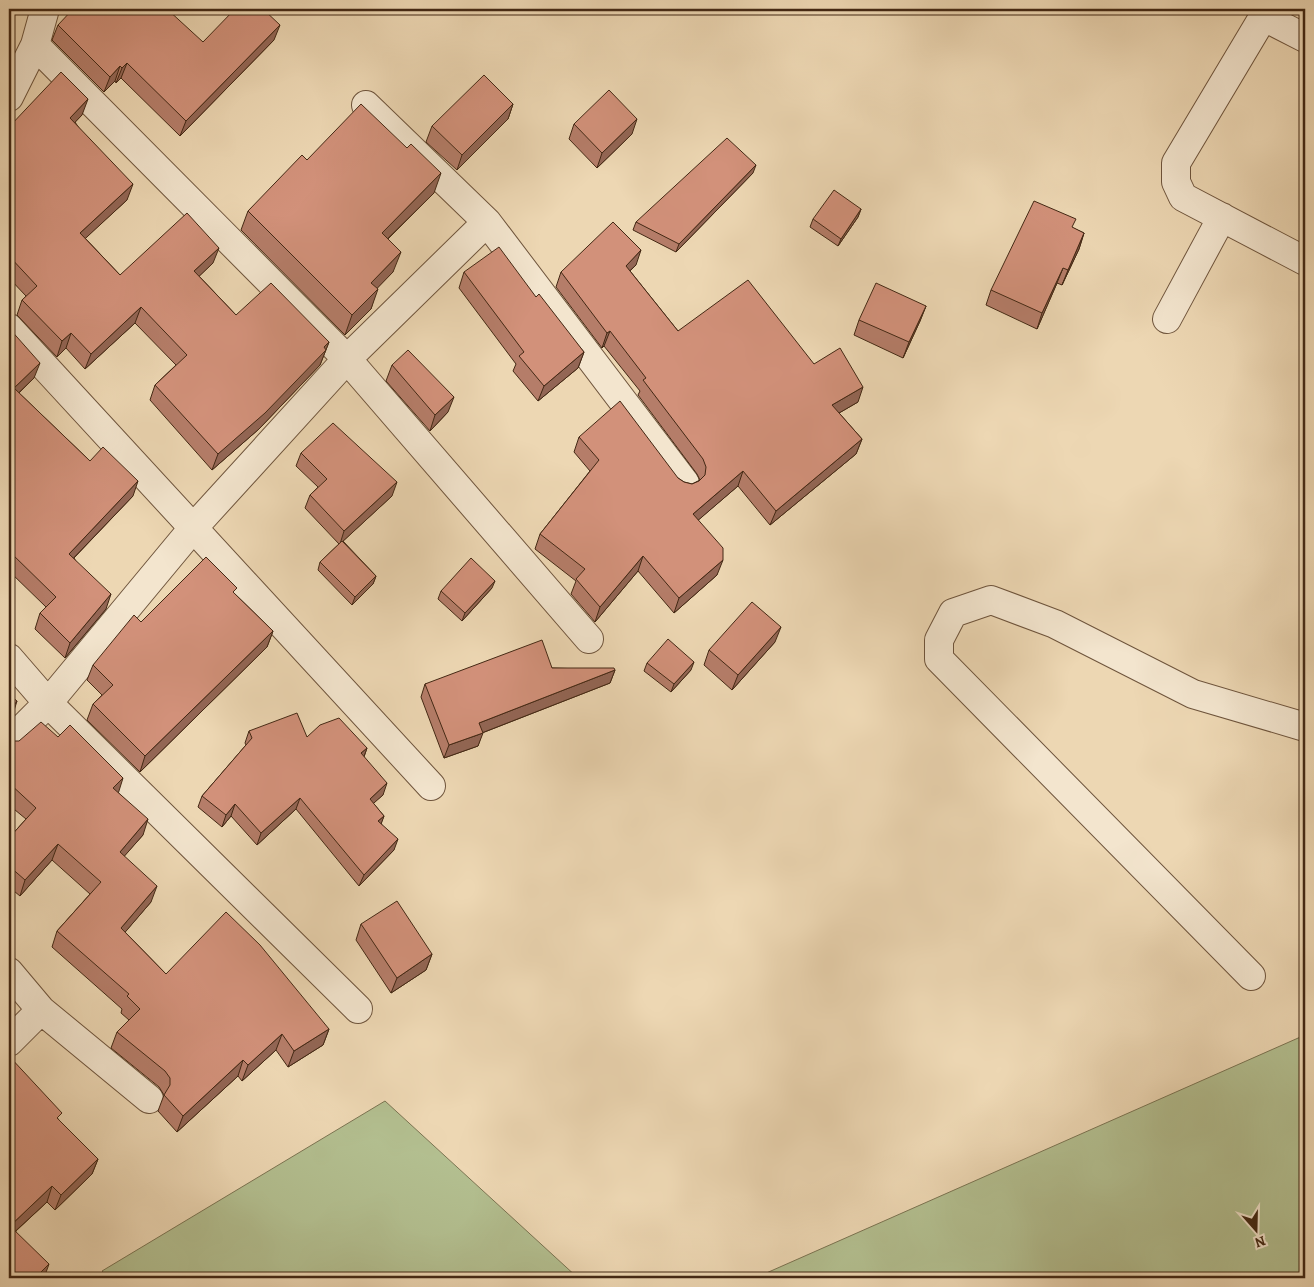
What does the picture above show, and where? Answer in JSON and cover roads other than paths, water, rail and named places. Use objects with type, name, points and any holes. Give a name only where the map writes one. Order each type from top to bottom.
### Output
[{"type":"street","points":[[9,97],[35,45],[44,9]]},
{"type":"street","points":[[1305,38],[1266,13],[1176,163],[1176,182],[1183,196],[1305,261]]},
{"type":"street","points":[[35,45],[347,359],[589,639]]},
{"type":"street","points":[[366,105],[487,222],[685,483]]},
{"type":"street","points":[[1167,319],[1222,217]]},
{"type":"street","points":[[9,742],[48,703],[194,527],[347,359],[487,222]]},
{"type":"street","points":[[9,328],[432,786]]},
{"type":"street","points":[[1252,976],[939,659],[939,640],[953,613],[991,600],[1055,624],[1193,694],[1305,727]]},
{"type":"street","points":[[9,658],[48,703],[358,1009]]},
{"type":"street","points":[[9,972],[41,1010],[149,1099]]},
{"type":"street","points":[[9,1042],[41,1010]]}]
